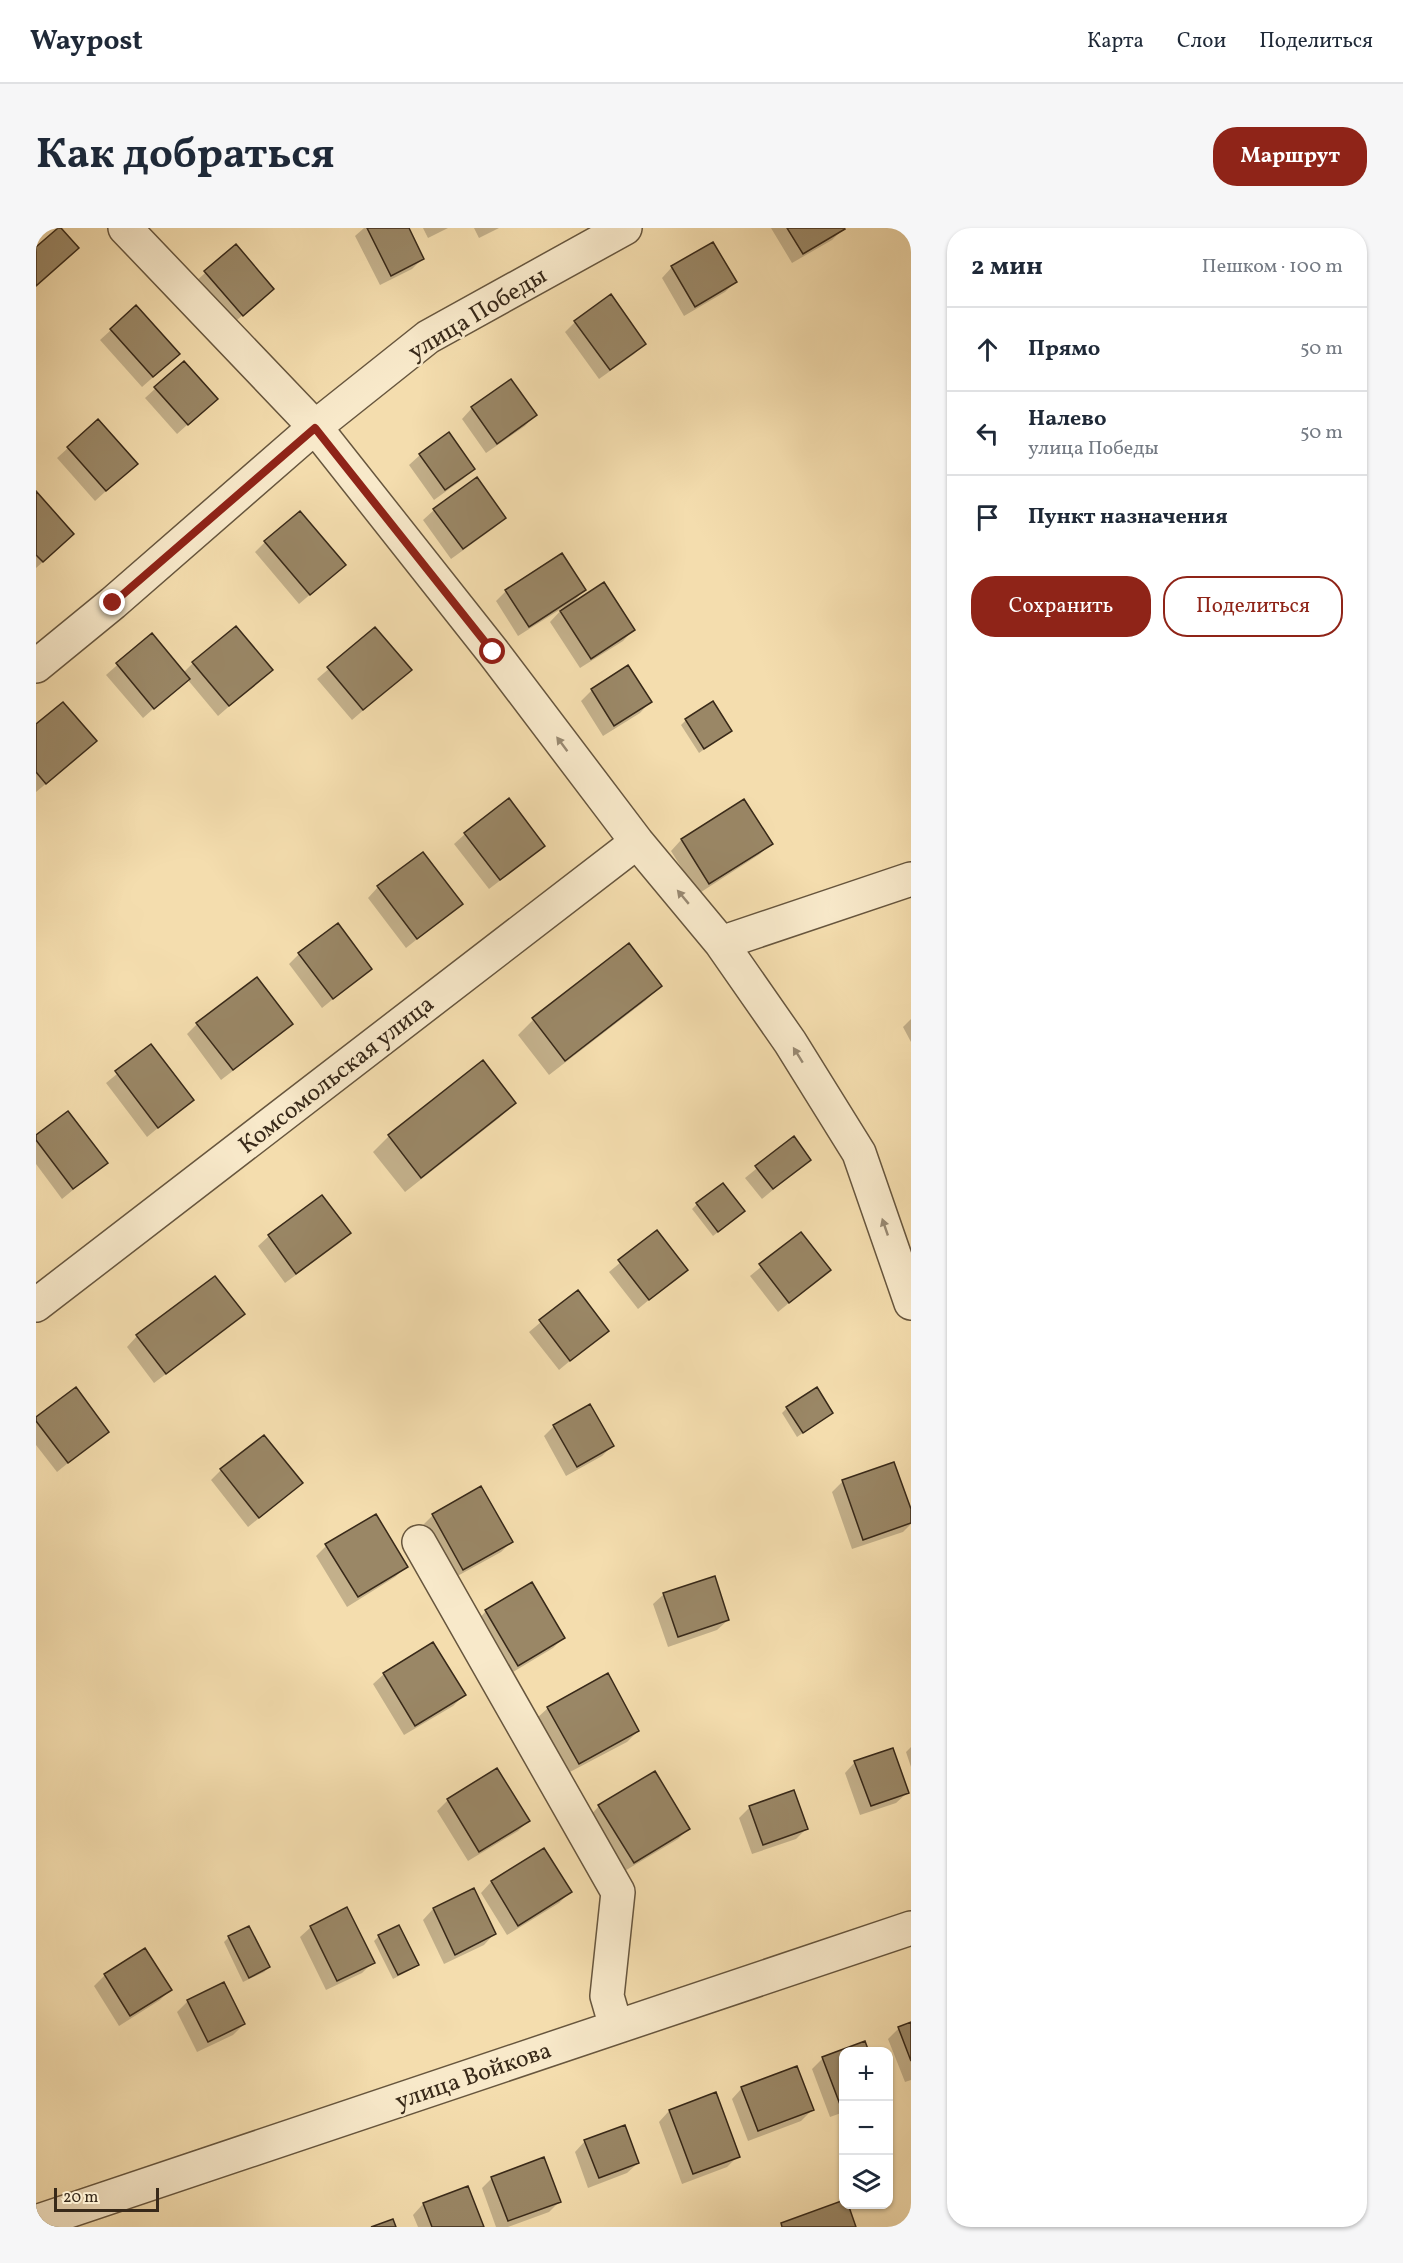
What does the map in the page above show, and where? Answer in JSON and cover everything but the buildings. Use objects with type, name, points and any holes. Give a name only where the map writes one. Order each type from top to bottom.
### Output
[{"type":"street","points":[[125,228],[315,428],[493,652],[637,842],[721,944],[790,1042],[859,1153],[911,1303]]},
{"type":"street","name":"улица Победы","points":[[36,666],[113,603],[315,428],[428,337],[625,228]]},
{"type":"street","name":"Комсомольская улица","points":[[36,1305],[637,842]]},
{"type":"street","points":[[721,944],[911,879]]},
{"type":"street","points":[[419,1542],[618,1892],[607,1996],[616,2027]]},
{"type":"street","name":"улица Войкова","points":[[36,2222],[911,1928]]},
{"type":"route","points":[[113,603],[315,428],[493,652]]}]
